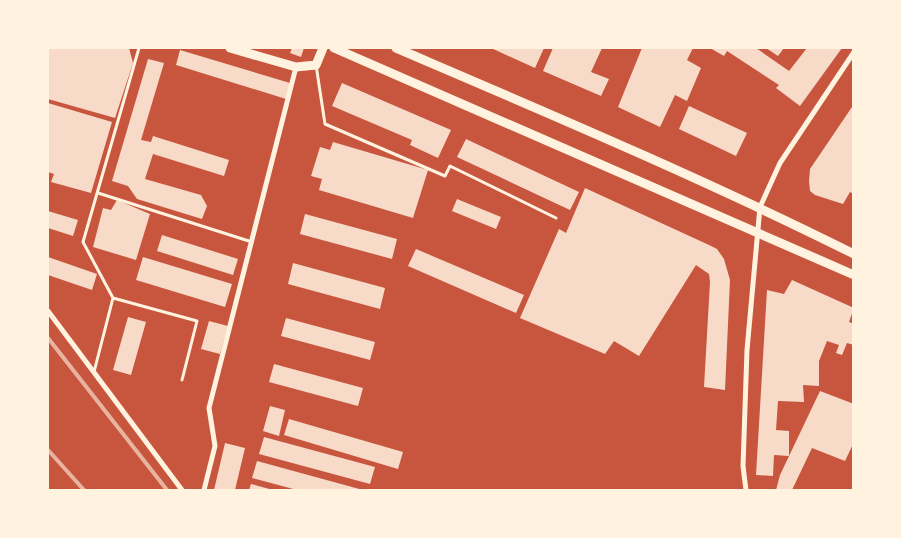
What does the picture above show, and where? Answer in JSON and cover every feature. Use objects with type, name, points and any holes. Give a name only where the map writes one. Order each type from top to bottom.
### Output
[{"type":"main road","points":[[230,48],[296,67],[316,64],[323,48]]},
{"type":"main road","points":[[334,48],[854,275]]},
{"type":"main road","points":[[396,48],[592,131],[760,207],[854,254]]},
{"type":"street","points":[[746,490],[743,466],[747,350],[760,207],[780,163],[854,52]]},
{"type":"street","points":[[204,490],[215,446],[209,408],[253,243],[296,67]]},
{"type":"street","points":[[48,311],[182,490]]},
{"type":"lane","points":[[94,373],[113,298],[83,242],[138,48]]},
{"type":"lane","points":[[316,64],[325,124],[445,176],[450,166],[556,218]]},
{"type":"lane","points":[[98,193],[253,243]]},
{"type":"lane","points":[[113,298],[197,321],[182,380]]},
{"type":"building","points":[[48,48],[129,48],[133,63],[115,118],[48,99]]},
{"type":"building","points":[[292,48],[304,48],[301,57],[290,53]]},
{"type":"building","points":[[491,48],[544,48],[535,68]]},
{"type":"building","points":[[553,48],[602,48],[591,72],[609,79],[601,96],[543,71]]},
{"type":"building","points":[[642,48],[693,48],[687,60],[701,68],[687,101],[675,95],[660,127],[618,107]]},
{"type":"building","points":[[710,48],[756,48],[789,71],[807,48],[842,48],[800,106],[776,88],[779,85],[727,51],[724,56]]},
{"type":"building","points":[[766,48],[784,48],[778,56]]},
{"type":"building","points":[[180,50],[290,83],[286,99],[176,65]]},
{"type":"building","points":[[148,59],[164,63],[141,140],[151,142],[153,136],[229,160],[224,176],[153,154],[145,179],[201,195],[207,206],[202,219],[137,199],[128,186],[112,181]]},
{"type":"building","points":[[342,83],[451,130],[438,158],[410,145],[412,140],[332,106]]},
{"type":"building","points":[[48,103],[112,122],[91,193],[51,182],[54,174],[48,172]]},
{"type":"building","points":[[854,104],[854,194],[850,192],[843,204],[815,195],[810,191],[810,169]]},
{"type":"building","points":[[689,106],[747,133],[736,156],[679,129]]},
{"type":"building","points":[[466,139],[579,192],[570,210],[457,157]]},
{"type":"building","points":[[333,142],[428,170],[413,218],[319,190],[322,179],[311,176],[320,147],[330,150]]},
{"type":"building","points":[[585,188],[717,249],[724,259],[730,280],[725,390],[704,387],[710,282],[709,274],[696,265],[639,356],[614,341],[605,354],[520,318],[559,229],[566,233]]},
{"type":"building","points":[[457,199],[501,217],[496,229],[452,211]]},
{"type":"building","points":[[117,200],[150,214],[136,260],[93,247],[103,208],[111,210]]},
{"type":"building","points":[[48,211],[78,220],[73,236],[48,228]]},
{"type":"building","points":[[305,214],[397,239],[392,259],[300,234]]},
{"type":"building","points":[[162,235],[238,259],[233,275],[157,251]]},
{"type":"building","points":[[416,249],[524,295],[516,313],[408,266]]},
{"type":"building","points":[[48,257],[97,274],[92,290],[48,275]]},
{"type":"building","points":[[143,257],[232,284],[225,307],[136,280]]},
{"type":"building","points":[[293,263],[385,288],[380,309],[288,284]]},
{"type":"building","points":[[792,280],[854,308],[849,322],[854,324],[854,345],[847,343],[842,355],[836,353],[839,345],[827,341],[819,361],[819,386],[803,385],[804,402],[778,401],[776,430],[789,431],[789,456],[774,455],[773,476],[756,475],[767,290],[784,294]]},
{"type":"building","points":[[128,317],[146,322],[131,375],[113,370]]},
{"type":"building","points":[[286,318],[375,342],[370,360],[281,336]]},
{"type":"building","points":[[209,321],[228,326],[220,354],[201,349]]},
{"type":"building","points":[[274,364],[363,388],[358,406],[269,382]]},
{"type":"building","points":[[820,391],[854,404],[854,442],[845,461],[812,448],[792,490],[776,490],[780,475]]},
{"type":"building","points":[[270,406],[285,410],[279,436],[263,431]]},
{"type":"building","points":[[289,419],[403,452],[398,469],[284,435]]},
{"type":"building","points":[[264,437],[375,467],[370,484],[259,454]]},
{"type":"building","points":[[225,443],[245,448],[235,490],[214,490]]},
{"type":"building","points":[[257,461],[363,490],[297,490],[252,478]]},
{"type":"building","points":[[251,484],[273,490],[249,490]]},
{"type":"railway","points":[[48,338],[167,490]]},
{"type":"railway","points":[[48,450],[84,490]]}]
